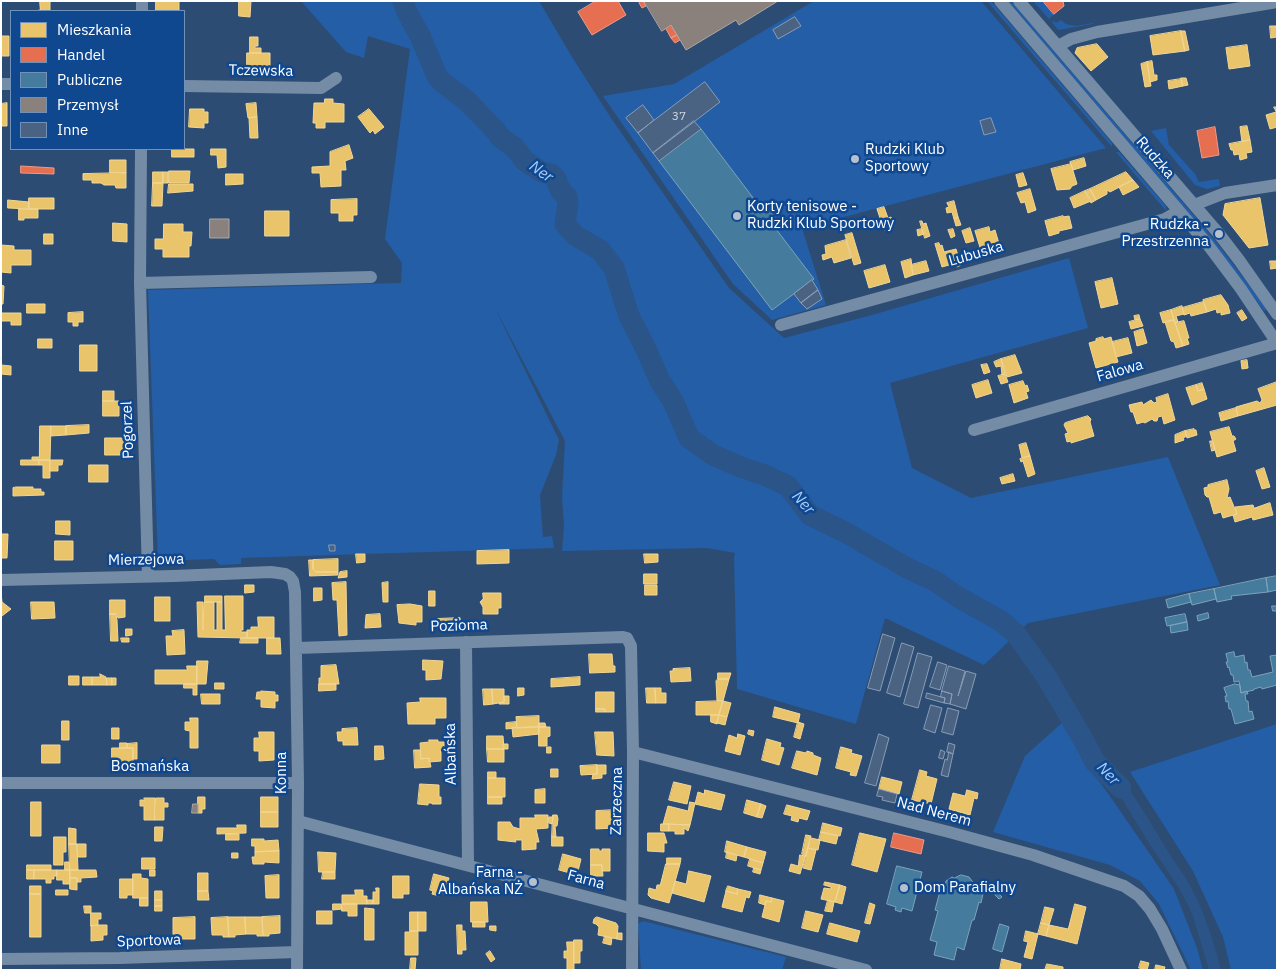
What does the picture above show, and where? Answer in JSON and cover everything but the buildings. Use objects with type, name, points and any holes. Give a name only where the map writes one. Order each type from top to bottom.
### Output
[{"type":"street","name":"Rudzka","points":[[1000,1],[1226,268],[1277,343]]},
{"type":"street","name":"Rudzka","points":[[1020,1],[1194,205],[1239,260],[1277,314]]},
{"type":"street","points":[[1058,46],[1070,39],[1098,32],[1277,2]]},
{"type":"street","name":"Tczewska","points":[[185,86],[320,88],[336,78]]},
{"type":"street","name":"Pogorzel","points":[[141,150],[140,283],[148,576]]},
{"type":"street","points":[[1194,205],[1225,193],[1277,185]]},
{"type":"street","name":"Lubuska","points":[[781,325],[1165,219],[1179,211]]},
{"type":"street","points":[[140,283],[371,277]]},
{"type":"street","name":"Falowa","points":[[974,430],[1277,343]]},
{"type":"street","name":"Mierzejowa","points":[[1,580],[271,572],[279,572],[290,577]]},
{"type":"street","name":"Konna","points":[[290,577],[293,581],[295,592],[297,648],[298,970]]},
{"type":"street","name":"Pozioma","points":[[297,648],[623,637]]},
{"type":"street","name":"Zarzeczna","points":[[623,637],[627,638],[632,646],[634,752],[632,970]]},
{"type":"street","name":"Albańska","points":[[466,642],[468,866]]},
{"type":"street","name":"Nad Nerem","points":[[634,752],[949,832],[1033,855],[1124,886],[1139,896],[1150,909],[1162,929],[1181,970]]},
{"type":"street","name":"Bosmańska","points":[[1,783],[298,783]]},
{"type":"street","name":"Farna","points":[[298,821],[866,970]]},
{"type":"street","name":"Sportowa","points":[[1,959],[111,958],[298,952]]},
{"type":"shaded area","points":[[301,1],[539,1],[611,118],[729,288],[784,338],[872,315],[1069,258],[1088,328],[890,383],[912,468],[971,498],[1168,457],[1220,585],[1028,623],[984,665],[885,618],[856,724],[737,689],[735,553],[707,548],[562,551],[565,441],[494,306],[559,440],[556,455],[540,495],[543,537],[552,536],[554,548],[241,558],[241,564],[220,565],[214,559],[158,561],[148,290],[401,283],[402,263],[385,239],[410,49],[368,36],[364,58],[346,52]]},
{"type":"shaded area","name":"Rudzki Klub Sportowy","points":[[814,1],[981,1],[1106,148],[802,228],[826,305],[772,320],[733,284],[603,96],[674,84]]},
{"type":"shaded area","points":[[987,1],[991,1],[1112,143],[1112,147]]},
{"type":"shaded area","points":[[1008,1],[1011,1],[1214,239],[1267,309],[1264,311],[1212,241]]},
{"type":"shaded area","points":[[1033,1],[1043,1],[1054,14],[1049,19]]},
{"type":"shaded area","points":[[1061,20],[1068,25],[1093,24],[1058,30],[1052,22],[1056,23]]},
{"type":"shaded area","points":[[1166,128],[1169,145],[1195,174],[1199,182],[1219,179],[1220,186],[1207,189],[1195,185],[1151,131]]},
{"type":"shaded area","points":[[1116,152],[1119,152],[1166,206],[1166,211]]},
{"type":"shaded area","points":[[1064,721],[1089,768],[1174,889],[1197,948],[1203,970],[1191,970],[1159,904],[1140,881],[1110,865],[993,832],[1025,756]]},
{"type":"shaded area","points":[[1277,724],[1277,970],[1231,970],[1223,937],[1193,871],[1130,772]]},
{"type":"shaded area","points":[[643,921],[786,957],[782,970],[641,970],[638,924]]},
{"type":"water","points":[[1109,766],[1133,795],[1185,877],[1197,899],[1206,922],[1221,970],[1209,970],[1192,913],[1180,890],[1114,786],[1101,769]]},
{"type":"waterway","name":"Ner","points":[[403,1],[437,76],[466,100],[501,138],[514,147],[525,161],[542,172],[551,174],[555,178],[561,191],[567,197],[565,224],[576,236],[600,250],[614,268],[629,316],[660,381],[673,401],[689,438],[713,455],[788,486],[810,515],[845,532],[907,568],[935,581],[958,597],[1001,621],[1016,634],[1046,676],[1095,762],[1121,788]]},
{"type":"place","name":"Rudzki Klub Sportowy","points":[[855,159]]},
{"type":"place","name":"Korty tenisowe - Rudzki Klub Sportowy","points":[[737,216]]},
{"type":"place","name":"Rudzka - Przestrzenna","points":[[1219,234]]},
{"type":"place","name":"Farna - Albańska NŻ","points":[[533,882]]},
{"type":"place","name":"Dom Parafialny","points":[[904,888]]}]
